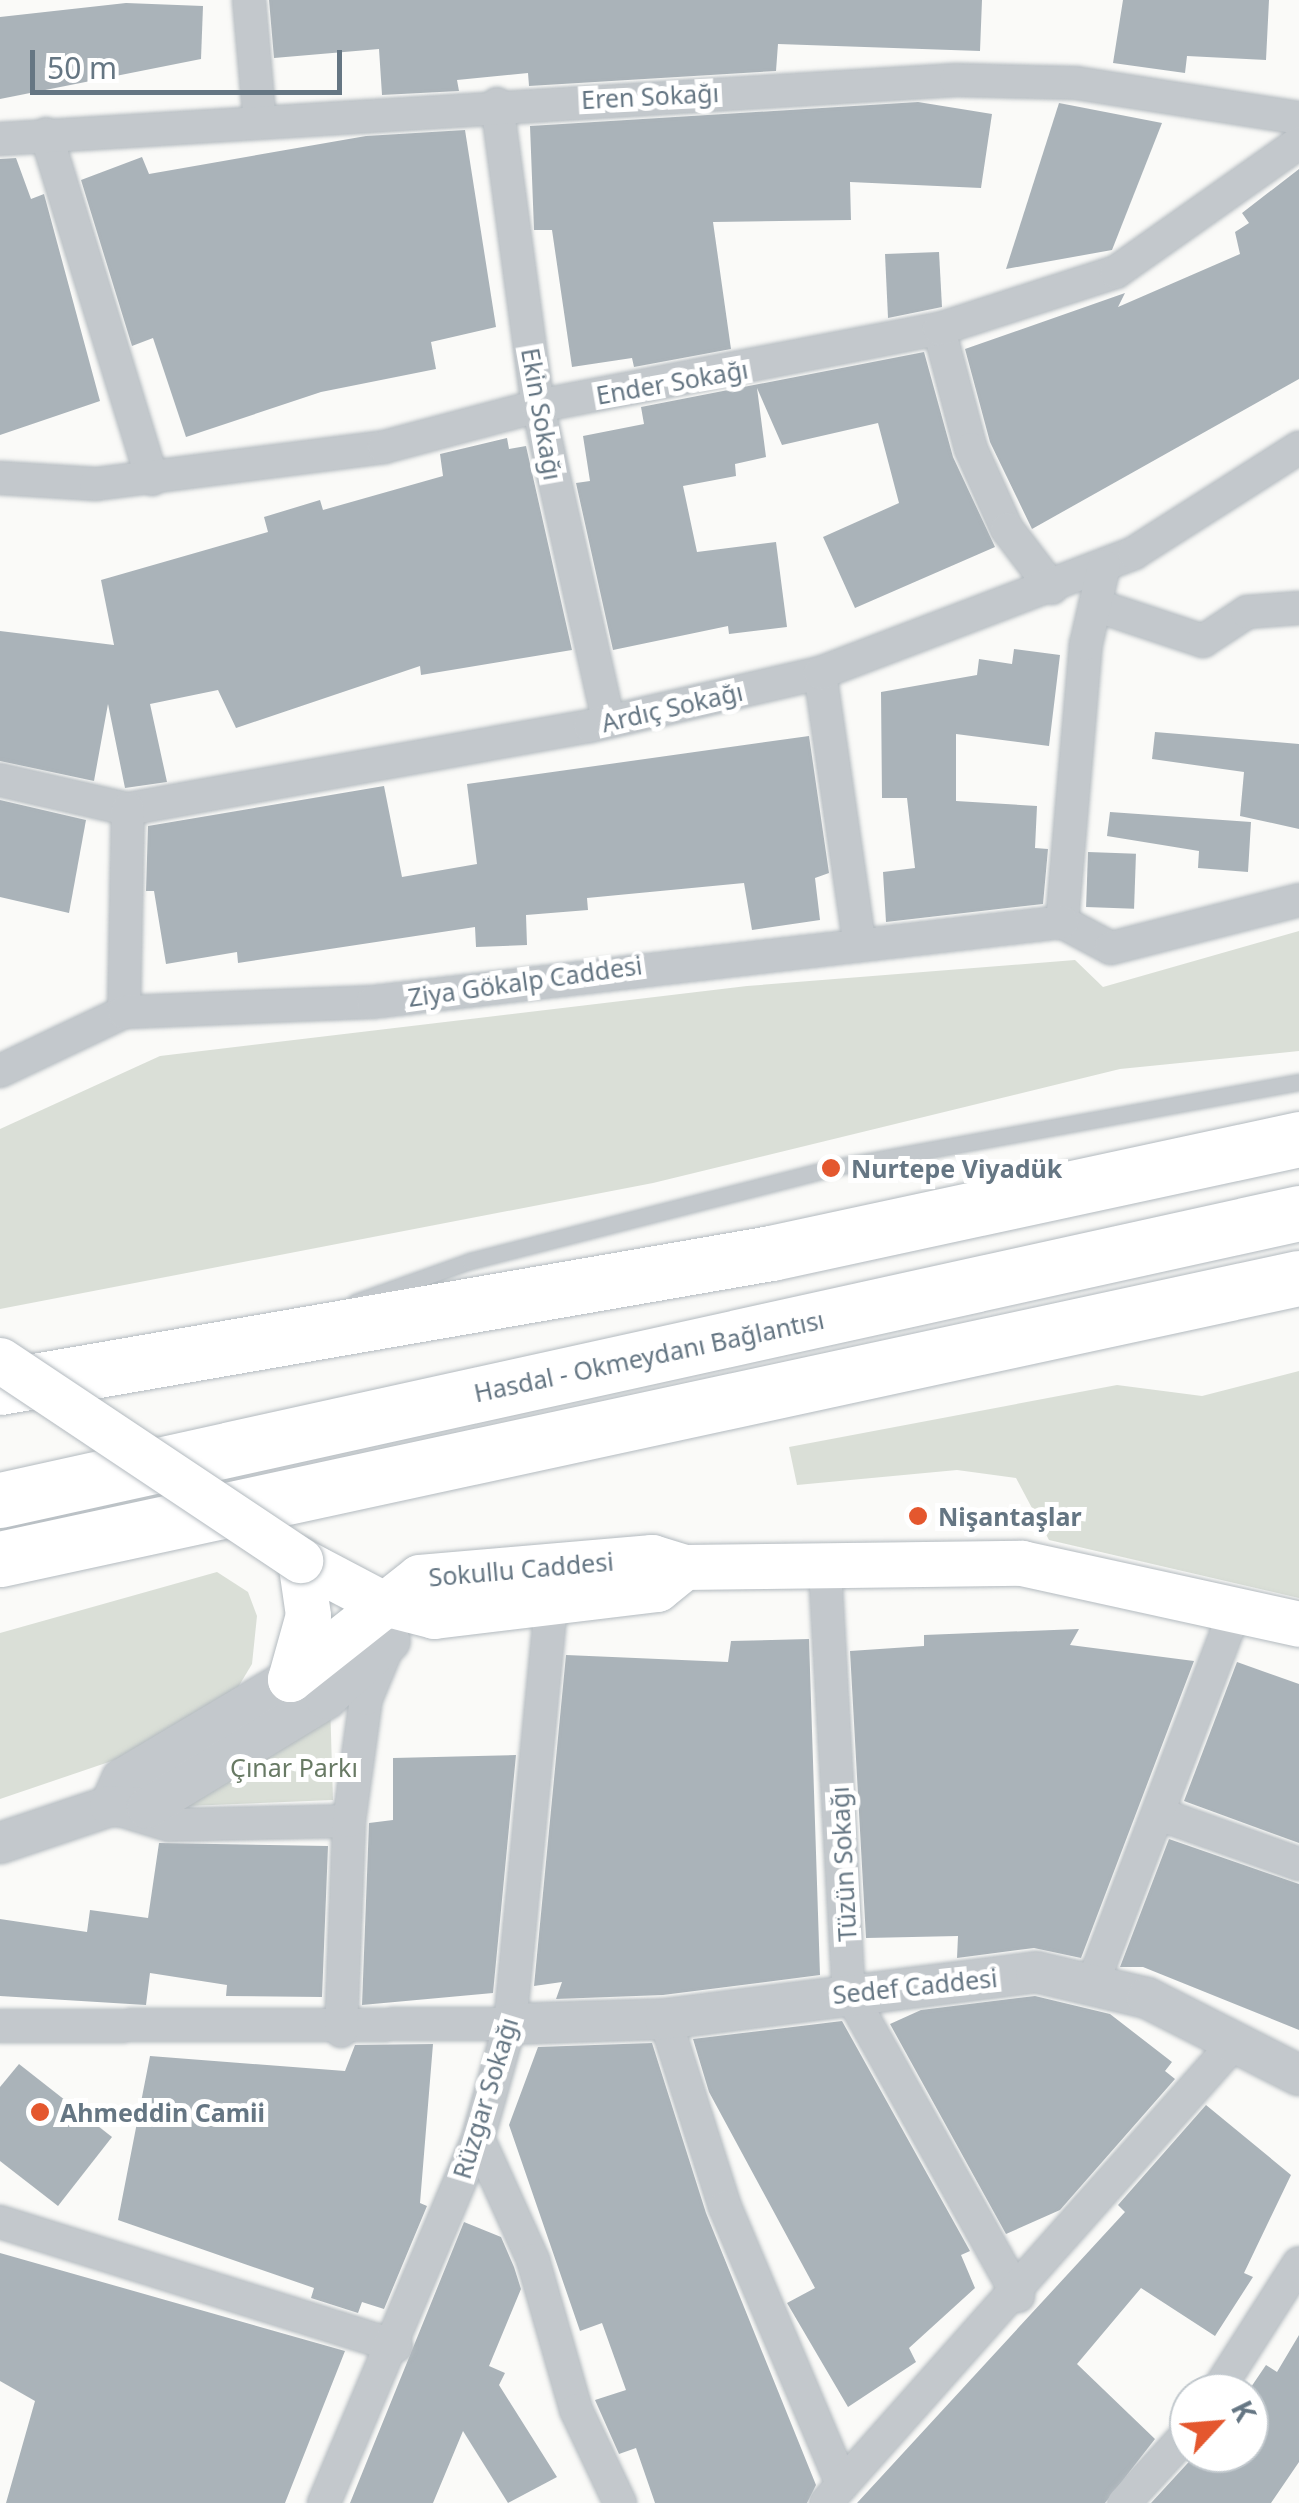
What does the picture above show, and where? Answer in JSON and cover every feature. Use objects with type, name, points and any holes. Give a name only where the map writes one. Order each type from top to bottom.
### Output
[{"type":"highway","points":[[0,1387],[290,1333],[771,1254],[1299,1139]]},
{"type":"highway","name":"Hasdal - Okmeydanı Bağlantısı","points":[[0,1500],[1299,1213]]},
{"type":"highway","points":[[0,1559],[72,1550],[410,1466],[1299,1278]]},
{"type":"highway","points":[[0,1581],[72,1550]]},
{"type":"main road","points":[[0,1360],[385,1621],[290,1679]]},
{"type":"main road","name":"Sokullu Caddesi","points":[[385,1621],[419,1576],[652,1557],[684,1567],[825,1569],[1022,1563],[1299,1624]]},
{"type":"main road","points":[[290,1679],[308,1615],[300,1560]]},
{"type":"main road","name":"Sokullu Caddesi","points":[[385,1621],[552,1608],[657,1589],[684,1567]]},
{"type":"street","points":[[249,0],[260,123]]},
{"type":"street","name":"Eren Sokağı","points":[[0,138],[497,104],[956,80],[1076,83],[1299,118]]},
{"type":"street","name":"Ekin Sokağı","points":[[497,104],[538,406],[608,720]]},
{"type":"street","points":[[46,134],[152,479]]},
{"type":"street","name":"Ender Sokağı","points":[[0,478],[152,479],[384,447],[538,406],[938,329],[1116,272],[1299,144]]},
{"type":"street","points":[[938,329],[971,450],[1007,529],[1052,588]]},
{"type":"street","name":"Ardıç Sokağı","points":[[0,780],[128,809],[608,720],[820,674],[1104,566],[1299,448]]},
{"type":"street","points":[[1104,566],[1096,605],[1062,922],[1111,948],[1299,900]]},
{"type":"street","points":[[1096,605],[1203,641],[1247,612],[1299,608]]},
{"type":"street","points":[[820,674],[859,940]]},
{"type":"street","points":[[124,1012],[128,809]]},
{"type":"street","name":"Ziya Gökalp Caddesi","points":[[0,1071],[124,1012],[373,1002],[859,940],[1062,922]]},
{"type":"street","name":"Tüzün Sokağı","points":[[825,1569],[849,1992],[1018,2296]]},
{"type":"street","name":"Rüzgar Sokağı","points":[[325,2503],[396,2346],[478,2138],[510,2024],[552,1608]]},
{"type":"street","points":[[1092,1985],[1162,1815],[1236,1608]]},
{"type":"street","points":[[0,1843],[110,1806],[147,1808],[326,1699],[385,1621]]},
{"type":"street","points":[[341,2030],[348,1821],[366,1699],[385,1621]]},
{"type":"street","points":[[110,1806],[122,1779],[290,1679]]},
{"type":"street","points":[[110,1806],[170,1825],[348,1821]]},
{"type":"street","points":[[1162,1815],[1299,1864]]},
{"type":"street","name":"Sedef Caddesi","points":[[510,2024],[665,2020],[849,1992],[1036,1972],[1147,1998],[1299,2075]]},
{"type":"street","points":[[665,2020],[725,2206],[834,2494],[1018,2296],[1236,2041]]},
{"type":"street","points":[[0,2026],[341,2030],[510,2024]]},
{"type":"street","points":[[478,2138],[533,2260],[576,2410],[620,2503]]},
{"type":"street","points":[[0,2222],[396,2346]]},
{"type":"street","points":[[1229,2373],[1299,2262]]},
{"type":"street","points":[[1124,2503],[1169,2454]]},
{"type":"lane","points":[[290,1333],[470,1261],[699,1201],[1019,1129],[1299,1082]]},
{"type":"green space","points":[[1299,931],[1299,1051],[1120,1069],[653,1183],[0,1309],[0,1129],[160,1056],[747,986],[1075,960],[1103,987]]},
{"type":"green space","points":[[1299,1371],[1299,1598],[1049,1540],[1016,1478],[957,1470],[797,1485],[789,1447],[1117,1385],[1202,1396]]},
{"type":"green space","points":[[217,1572],[248,1592],[257,1616],[252,1664],[228,1704],[153,1747],[0,1799],[0,1633]]},
{"type":"green space","name":"Çınar Parkı","points":[[330,1702],[333,1800],[162,1807]]},
{"type":"building","points":[[269,0],[982,0],[980,51],[778,44],[776,71],[529,86],[528,73],[457,80],[459,91],[382,95],[379,49],[274,58]]},
{"type":"building","points":[[1123,0],[1269,0],[1266,60],[1187,56],[1185,73],[1113,63]]},
{"type":"building","points":[[126,3],[203,6],[201,59],[0,99],[0,17]]},
{"type":"building","points":[[918,102],[992,114],[981,188],[850,182],[851,220],[713,222],[731,349],[634,367],[632,358],[572,367],[552,230],[534,230],[530,126]]},
{"type":"building","points":[[1059,103],[1162,123],[1112,250],[1006,269]]},
{"type":"building","points":[[465,130],[496,327],[431,342],[436,369],[321,392],[186,437],[153,338],[132,346],[81,180],[142,157],[149,174],[366,136]]},
{"type":"building","points":[[16,158],[31,199],[44,194],[100,401],[0,435],[0,159]]},
{"type":"building","points":[[1299,169],[1299,379],[1032,529],[990,442],[965,349],[1125,293],[1118,307],[1240,254],[1235,232],[1249,223],[1242,213]]},
{"type":"building","points":[[939,252],[942,307],[888,318],[885,254]]},
{"type":"building","points":[[924,352],[953,457],[995,547],[855,608],[823,537],[899,503],[878,423],[782,445],[757,388],[766,457],[735,464],[736,476],[683,486],[697,552],[776,542],[787,627],[729,634],[728,626],[613,650],[576,483],[590,481],[583,436],[644,424],[641,407]]},
{"type":"building","points":[[507,438],[509,449],[526,446],[572,650],[421,675],[420,666],[236,728],[218,690],[150,704],[167,782],[125,788],[108,704],[94,781],[0,761],[0,631],[114,645],[101,580],[268,532],[264,517],[320,500],[323,510],[443,476],[440,454]]},
{"type":"building","points":[[1014,649],[1060,655],[1049,746],[956,734],[956,801],[1037,806],[1035,848],[1048,849],[1043,904],[886,922],[883,872],[915,868],[907,798],[882,798],[881,692],[977,675],[979,659],[1012,664]]},
{"type":"building","points":[[1155,732],[1299,744],[1299,829],[1240,816],[1244,772],[1152,759]]},
{"type":"building","points":[[809,736],[829,873],[815,878],[820,920],[752,930],[744,883],[587,898],[588,910],[526,915],[527,945],[476,947],[475,927],[238,963],[237,952],[166,964],[154,891],[146,891],[148,826],[384,786],[402,877],[477,864],[467,784]]},
{"type":"building","points":[[0,800],[86,820],[69,913],[0,897]]},
{"type":"building","points":[[1110,812],[1251,822],[1248,872],[1198,868],[1199,851],[1107,836]]},
{"type":"building","points":[[1088,852],[1136,854],[1134,909],[1086,907]]},
{"type":"building","points":[[1079,1629],[1070,1645],[1194,1661],[1081,1958],[1034,1948],[957,1958],[958,1936],[866,1938],[850,1651],[924,1646],[924,1635]]},
{"type":"building","points":[[809,1639],[820,1975],[663,1995],[556,1999],[562,1982],[534,1986],[566,1655],[728,1662],[731,1641]]},
{"type":"building","points":[[1237,1662],[1299,1684],[1299,1843],[1184,1801]]},
{"type":"building","points":[[516,1755],[493,1993],[362,2005],[369,1823],[393,1820],[393,1758]]},
{"type":"building","points":[[1169,1839],[1299,1884],[1299,2030],[1143,1967],[1120,1967]]},
{"type":"building","points":[[159,1843],[328,1846],[322,1997],[226,1996],[227,1985],[150,1973],[146,2005],[0,1996],[0,1919],[87,1932],[90,1910],[148,1918]]},
{"type":"building","points":[[1035,1996],[1110,2014],[1172,2062],[1165,2071],[1175,2079],[1060,2210],[1006,2234],[890,2024],[921,2010]]},
{"type":"building","points":[[842,2021],[970,2251],[961,2255],[975,2288],[909,2348],[916,2362],[848,2407],[787,2303],[815,2288],[709,2092],[693,2039]]},
{"type":"building","points":[[652,2043],[706,2213],[816,2485],[807,2503],[655,2503],[636,2448],[619,2454],[595,2400],[626,2390],[602,2323],[580,2331],[509,2125],[538,2047]]},
{"type":"building","points":[[433,2044],[420,2203],[427,2206],[384,2309],[362,2302],[358,2313],[311,2298],[314,2288],[118,2220],[150,2056],[345,2071],[355,2045]]},
{"type":"building","name":"Ahmeddin Camii","points":[[19,2064],[112,2137],[58,2206],[0,2161],[0,2087]]},
{"type":"building","points":[[1206,2105],[1291,2175],[1244,2273],[1253,2277],[1215,2336],[1141,2288],[1077,2364],[1155,2439],[1105,2503],[857,2503],[1125,2212],[1118,2205]]},
{"type":"building","points":[[464,2222],[501,2237],[514,2267],[521,2289],[489,2366],[505,2373],[499,2385],[557,2477],[508,2503],[463,2431],[433,2503],[350,2503]]},
{"type":"building","points":[[0,2253],[345,2351],[285,2503],[6,2503],[35,2401],[0,2381]]},
{"type":"building","points":[[1299,2335],[1299,2462],[1271,2503],[1151,2503],[1179,2473],[1269,2473],[1269,2373],[1261,2373],[1266,2365],[1277,2372]]},
{"type":"place","name":"Nurtepe Viyadük","points":[[831,1168]]},
{"type":"place","name":"Nişantaşlar","points":[[918,1516]]},
{"type":"place","name":"Ahmeddin Camii","points":[[40,2112]]}]
